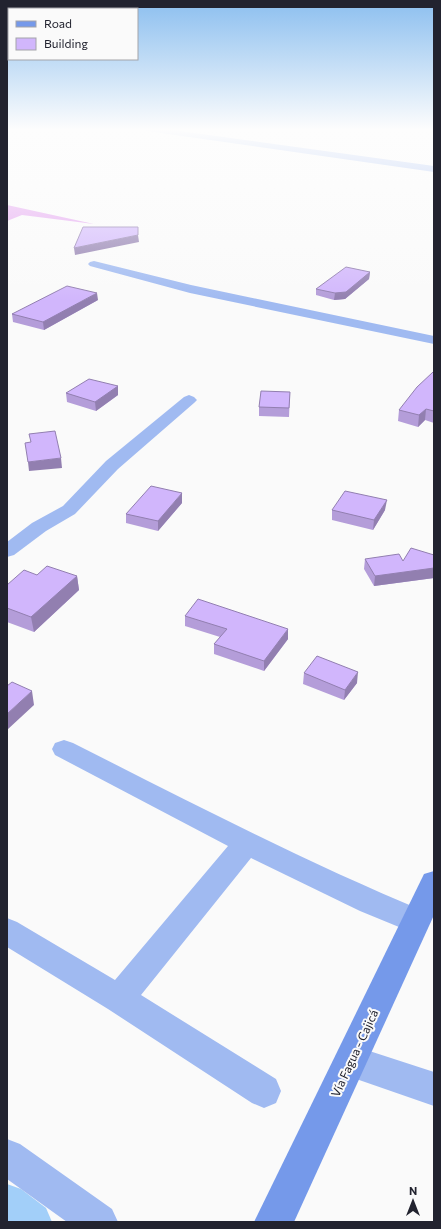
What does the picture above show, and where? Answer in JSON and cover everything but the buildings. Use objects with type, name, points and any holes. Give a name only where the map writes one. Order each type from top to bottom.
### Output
[{"type":"street","points":[[94,264],[190,289],[434,340]]},
{"type":"street","points":[[7,551],[39,527],[69,510],[112,465],[189,400]]},
{"type":"street","points":[[64,749],[358,898],[416,921]]},
{"type":"street","points":[[119,999],[247,843]]},
{"type":"street","name":"Vía Fagua - Cajicá","points":[[274,1222],[434,883]]},
{"type":"street","points":[[7,931],[119,999],[264,1091]]},
{"type":"street","points":[[351,1060],[434,1088]]},
{"type":"street","points":[[7,1157],[99,1222]]},
{"type":"shaded area","points":[[7,205],[94,224],[22,215],[7,221]]},
{"type":"waterway","points":[[7,1203],[32,1222]]}]
